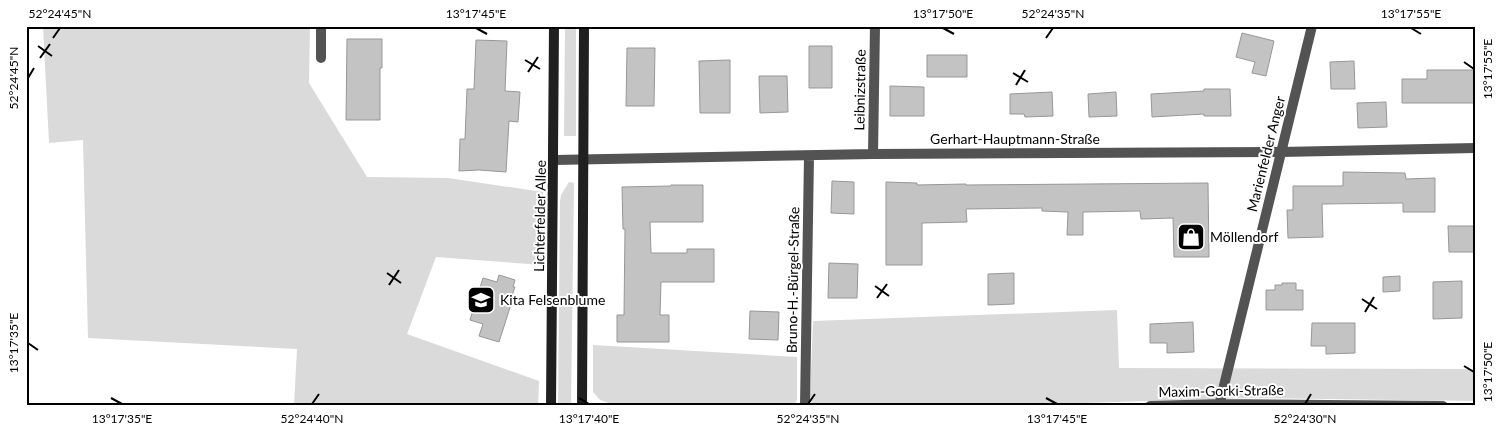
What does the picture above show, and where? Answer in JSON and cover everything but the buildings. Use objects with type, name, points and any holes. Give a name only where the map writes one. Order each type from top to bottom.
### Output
[{"type":"main road","name":"Lichterfelder Allee","points":[[551,406],[554,26]]},
{"type":"main road","points":[[582,406],[584,26]]},
{"type":"street","points":[[321,26],[321,58]]},
{"type":"street","name":"Leibnizstraße","points":[[873,154],[875,26]]},
{"type":"street","name":"Marienfelder Anger","points":[[1219,405],[1312,26]]},
{"type":"street","name":"Gerhart-Hauptmann-Straße","points":[[554,160],[873,154],[1281,152],[1476,148]]},
{"type":"street","name":"Bruno-H.-Bürgel-Straße","points":[[805,406],[809,156]]},
{"type":"street","name":"Maxim-Gorki-Straße","points":[[1150,406],[1443,406]]},
{"type":"shaded area","points":[[43,26],[310,26],[309,83],[367,177],[448,178],[543,192],[542,265],[436,257],[407,334],[539,381],[538,406],[294,406],[297,349],[88,338],[83,140],[49,143]]},
{"type":"shaded area","points":[[565,26],[576,26],[576,136],[564,136]]},
{"type":"shaded area","points":[[569,182],[574,183],[571,406],[558,406],[560,201],[561,195]]},
{"type":"shaded area","points":[[1117,310],[1119,368],[1476,369],[1476,401],[1248,398],[983,406],[812,405],[810,396],[813,321]]},
{"type":"shaded area","points":[[593,345],[797,357],[797,400],[794,406],[680,406],[609,403],[600,400],[593,392]]},
{"type":"place","name":"Möllendorf","points":[[1191,237]]},
{"type":"place","name":"Kita Felsenblume","points":[[481,300]]}]
